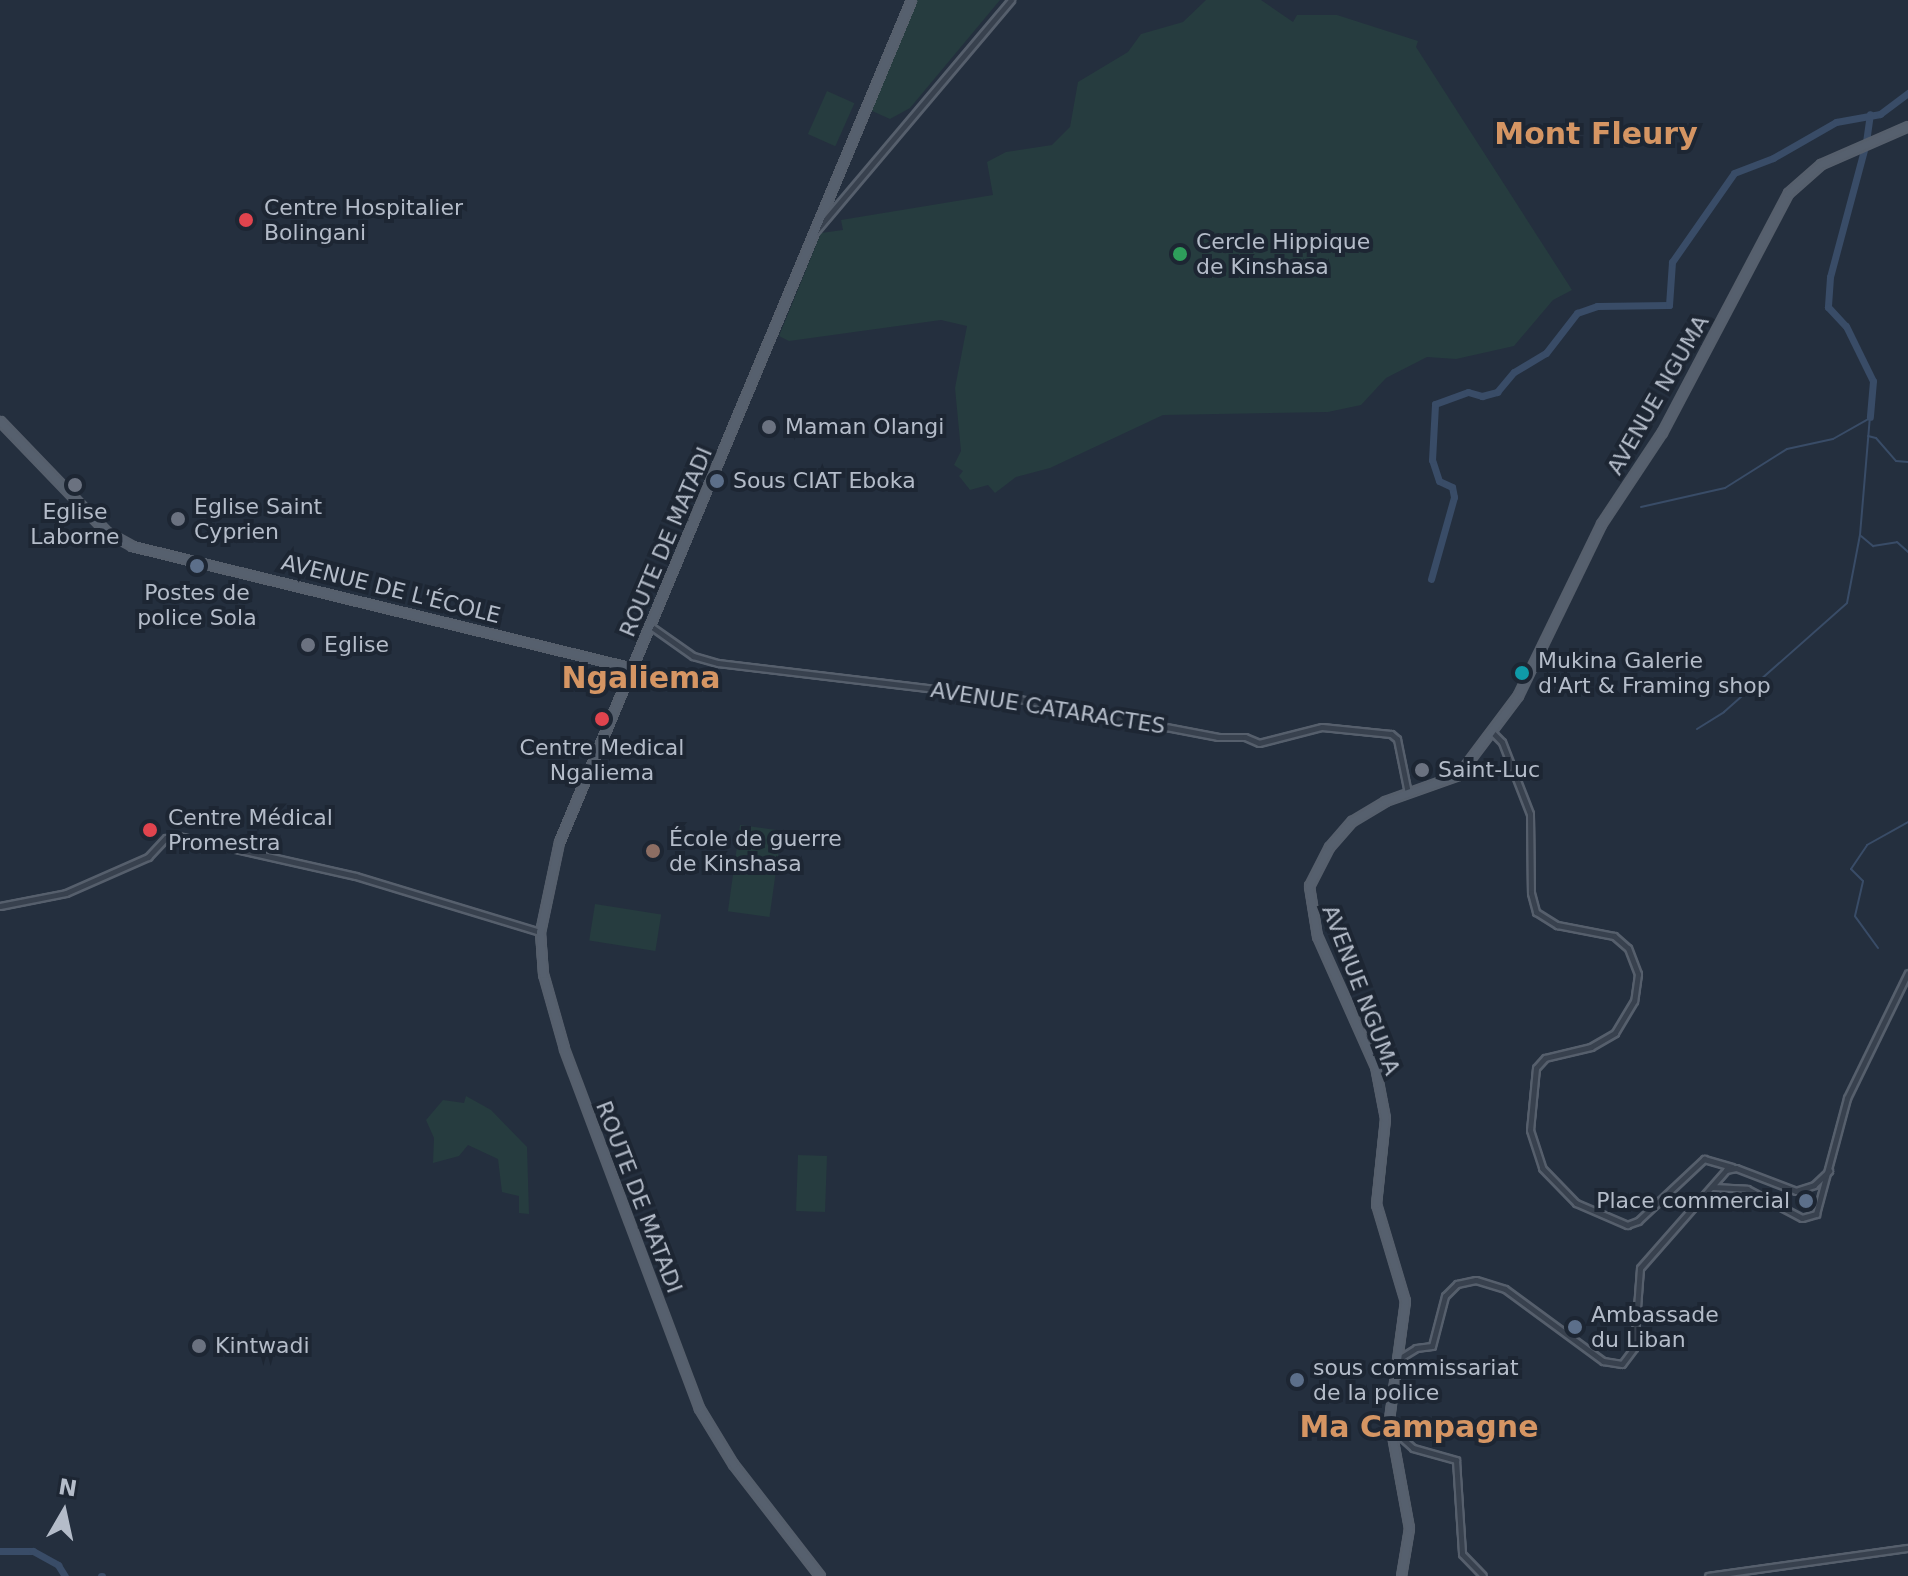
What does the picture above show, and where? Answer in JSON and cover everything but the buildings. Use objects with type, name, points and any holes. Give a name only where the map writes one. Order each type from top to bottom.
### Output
[{"type":"main road","name":"ROUTE DE MATADI","points":[[820,1576],[733,1464],[699,1408],[564,1048],[543,974],[540,932],[559,842],[812,235],[824,216],[911,0]]},
{"type":"main road","name":"AVENUE NGUMA","points":[[1401,1576],[1409,1528],[1389,1426],[1404,1297],[1376,1204],[1386,1137],[1379,1080],[1317,936],[1307,896],[1319,863],[1344,829],[1374,807],[1458,775],[1492,732],[1533,671],[1601,524],[1662,432],[1788,193],[1821,164],[1908,127]]},
{"type":"main road","name":"AVENUE DE L'ÉCOLE","points":[[0,421],[107,532],[132,546],[632,668]]},
{"type":"street","points":[[824,216],[1011,0]]},
{"type":"street","name":"AVENUE CATARACTES","points":[[649,625],[693,656],[718,663],[1019,699],[1259,743],[1322,727],[1391,734],[1397,739],[1408,793]]},
{"type":"street","points":[[1492,732],[1502,742],[1530,814],[1531,898],[1536,912],[1549,923],[1614,936],[1628,948],[1638,974],[1634,1001],[1615,1033],[1591,1047],[1545,1058],[1536,1068],[1530,1130],[1542,1168],[1571,1199],[1627,1225],[1638,1221],[1704,1159],[1773,1186],[1808,1188],[1823,1200]]},
{"type":"street","points":[[0,906],[66,893],[148,857],[166,838],[178,836],[356,876],[540,932]]},
{"type":"street","points":[[1712,1187],[1735,1185],[1767,1197],[1805,1218],[1816,1214],[1823,1200],[1848,1094],[1908,973]]},
{"type":"street","points":[[1399,1342],[1427,1349],[1434,1342],[1441,1304],[1450,1290],[1476,1280],[1505,1289],[1603,1361],[1622,1364],[1634,1348],[1638,1273],[1729,1169]]},
{"type":"street","points":[[1808,1188],[1829,1171]]},
{"type":"street","points":[[1767,1197],[1773,1186]]},
{"type":"street","points":[[1396,1361],[1416,1348]]},
{"type":"street","points":[[1389,1426],[1409,1446],[1457,1462],[1460,1548],[1466,1561],[1483,1576]]},
{"type":"street","points":[[1708,1576],[1908,1548]]},
{"type":"green space","points":[[917,0],[1000,0],[910,108],[890,119],[870,110]]},
{"type":"green space","name":"Cercle Hippique de Kinshasa","points":[[1206,0],[1261,0],[1293,22],[1297,15],[1337,15],[1418,41],[1416,47],[1572,290],[1553,300],[1514,346],[1456,359],[1427,357],[1386,378],[1361,405],[1328,412],[1163,415],[1050,468],[1016,477],[995,493],[988,485],[970,490],[959,476],[963,471],[954,465],[961,451],[955,388],[967,326],[941,320],[789,341],[779,336],[821,233],[843,230],[841,220],[993,195],[987,162],[1006,152],[1052,145],[1070,127],[1078,82],[1128,52],[1141,34],[1183,22]]},
{"type":"green space","points":[[827,91],[854,103],[835,146],[808,134]]},
{"type":"green space","points":[[740,825],[782,831],[769,917],[728,911]]},
{"type":"green space","points":[[595,904],[661,914],[655,951],[589,941]]},
{"type":"green space","points":[[466,1096],[491,1110],[527,1147],[529,1214],[519,1213],[519,1196],[502,1192],[498,1159],[468,1145],[459,1156],[433,1163],[434,1138],[426,1120],[443,1100],[464,1103]]},
{"type":"green space","points":[[798,1155],[827,1156],[825,1212],[796,1211]]},
{"type":"waterway","points":[[1431,579],[1454,497],[1452,487],[1439,481],[1432,460],[1435,404],[1468,392],[1482,396],[1497,392],[1514,372],[1546,353],[1577,313],[1597,306],[1669,305],[1672,262],[1734,173],[1773,158],[1836,122],[1880,114],[1908,93]]},
{"type":"waterway","points":[[1866,142],[1870,114]]},
{"type":"waterway","points":[[1864,150],[1830,277],[1828,307],[1846,326],[1873,381],[1870,417]]},
{"type":"waterway","points":[[1697,729],[1724,712],[1847,603],[1860,535],[1870,417]]},
{"type":"waterway","points":[[1641,507],[1725,488],[1787,449],[1833,439],[1870,418]]},
{"type":"waterway","points":[[1868,436],[1876,438],[1896,461],[1908,462]]},
{"type":"waterway","points":[[1861,536],[1873,546],[1897,542],[1908,552]]},
{"type":"waterway","points":[[1878,948],[1855,916],[1863,881],[1851,869],[1867,845],[1908,822]]},
{"type":"waterway","points":[[0,1551],[33,1551],[58,1565],[65,1576]]},
{"type":"place","name":"Centre Hospitalier Bolingani","points":[[246,220]]},
{"type":"place","name":"Cercle Hippique de Kinshasa","points":[[1180,254]]},
{"type":"place","name":"Maman Olangi","points":[[769,427]]},
{"type":"place","name":"Sous CIAT Eboka","points":[[717,481]]},
{"type":"place","name":"Eglise Laborne","points":[[75,485]]},
{"type":"place","name":"Eglise Saint Cyprien","points":[[178,519]]},
{"type":"place","name":"Postes de police Sola","points":[[197,566]]},
{"type":"place","name":"Eglise","points":[[308,645]]},
{"type":"place","name":"Mukina Galerie d'Art & Framing shop","points":[[1522,673]]},
{"type":"place","name":"Centre Medical Ngaliema","points":[[602,719]]},
{"type":"place","name":"Saint-Luc","points":[[1422,770]]},
{"type":"place","name":"Centre Médical Promestra","points":[[150,830]]},
{"type":"place","name":"École de guerre de Kinshasa","points":[[653,851]]},
{"type":"place","name":"Place commercial","points":[[1806,1201]]},
{"type":"place","name":"Ambassade du Liban","points":[[1575,1327]]},
{"type":"place","name":"Kintwadi","points":[[199,1346]]},
{"type":"place","name":"sous commissariat de la police","points":[[1297,1380]]},
{"type":"district","name":"Mont Fleury","points":[[1596,134]]},
{"type":"district","name":"Ngaliema","points":[[641,678]]},
{"type":"district","name":"Ma Campagne","points":[[1419,1427]]}]
